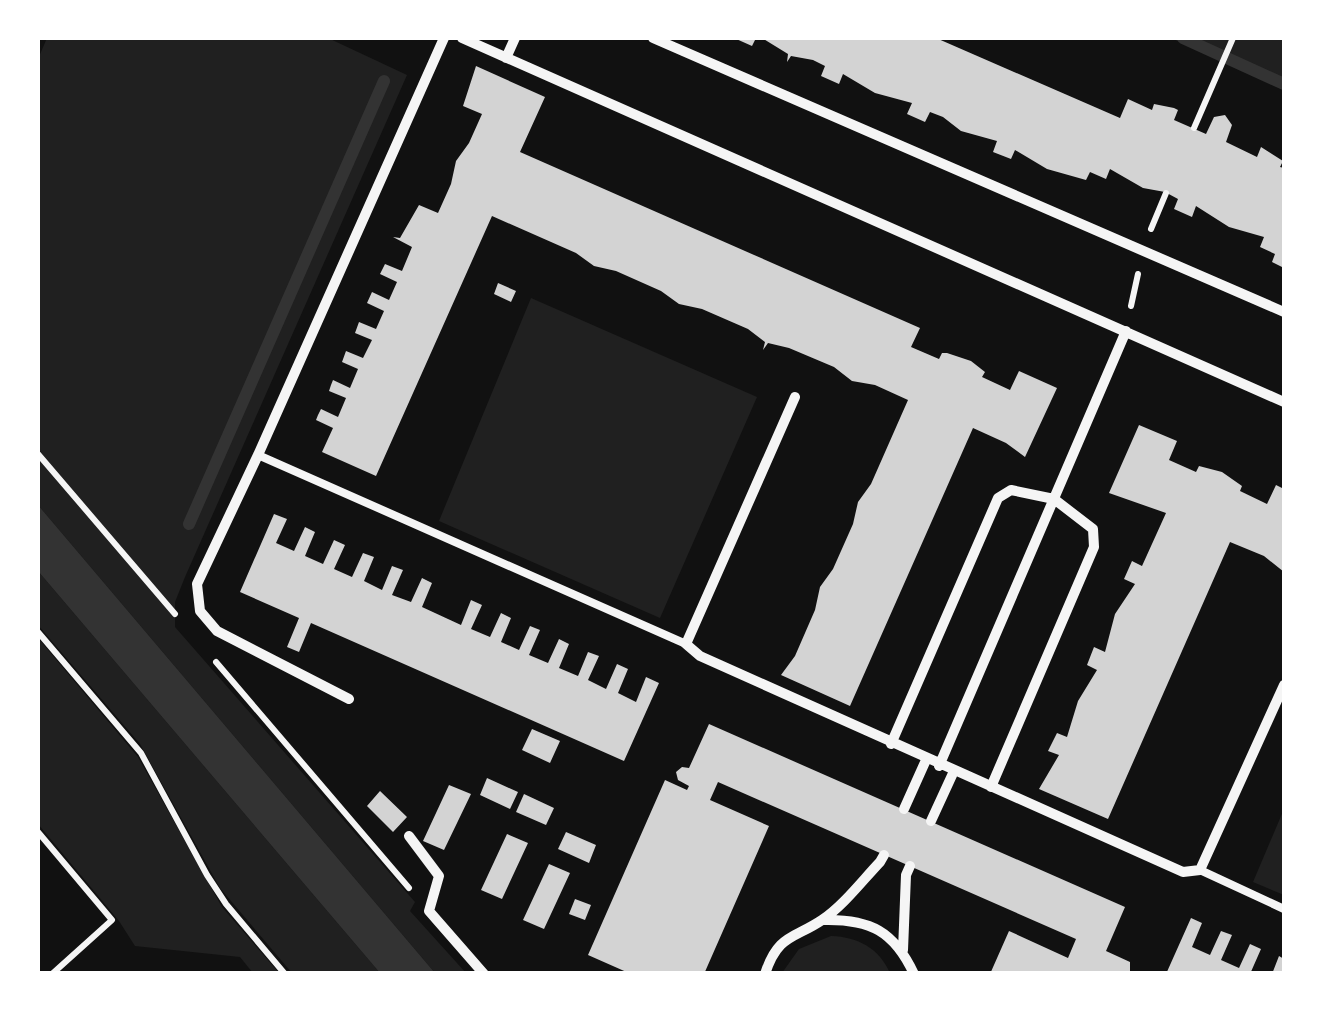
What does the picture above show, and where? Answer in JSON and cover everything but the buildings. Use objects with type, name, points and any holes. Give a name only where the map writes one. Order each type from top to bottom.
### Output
[{"type":"street","points":[[349,699],[218,631],[200,611],[197,584],[444,38]]},
{"type":"street","points":[[462,38],[1284,402]]},
{"type":"street","points":[[506,58],[516,38]]},
{"type":"street","points":[[653,38],[1284,312]]},
{"type":"street","points":[[940,766],[1126,332]]},
{"type":"street","points":[[795,397],[686,644],[700,656],[1183,872],[1200,870],[1284,685]]},
{"type":"street","points":[[891,744],[998,498],[1011,490],[1054,499],[1093,529],[1094,547],[991,788]]},
{"type":"street","points":[[904,809],[926,760]]},
{"type":"street","points":[[931,821],[954,772]]},
{"type":"street","points":[[410,836],[439,876],[430,911],[484,974]]},
{"type":"street","points":[[765,974],[771,957],[793,933],[823,920],[884,855]]},
{"type":"street","points":[[903,950],[906,875],[910,866]]},
{"type":"street","points":[[823,920],[853,920],[881,930],[903,950],[914,974]]},
{"type":"lane","points":[[258,454],[686,644]]},
{"type":"lane","points":[[1200,870],[1284,908]]},
{"type":"path","points":[[1194,128],[1231,41]]},
{"type":"path","points":[[38,454],[181,621]]},
{"type":"path","points":[[38,632],[141,753],[226,904],[286,974]]},
{"type":"path","points":[[206,651],[430,911]]},
{"type":"path","points":[[38,832],[112,920],[52,974]]},
{"type":"shaded area","points":[[47,38],[328,38],[407,75],[185,577],[175,602],[175,627],[415,902],[410,911],[466,973],[435,973],[38,505],[38,59]]},
{"type":"shaded area","points":[[1171,38],[1284,38],[1284,90]]},
{"type":"shaded area","points":[[531,298],[757,397],[660,618],[439,521]]},
{"type":"shaded area","points":[[38,505],[435,973],[380,973],[38,571]]},
{"type":"shaded area","points":[[38,571],[380,973],[292,973],[220,888],[140,744],[38,625]]},
{"type":"shaded area","points":[[38,638],[138,757],[222,907],[279,973],[253,973],[240,957],[135,946],[119,921],[38,824]]},
{"type":"shaded area","points":[[1284,809],[1284,895],[1253,882]]},
{"type":"shaded area","points":[[831,936],[866,946],[880,957],[890,973],[782,973],[799,949]]},
{"type":"waterway","points":[[1183,38],[1284,84]]},
{"type":"waterway","points":[[189,524],[384,81]]}]
